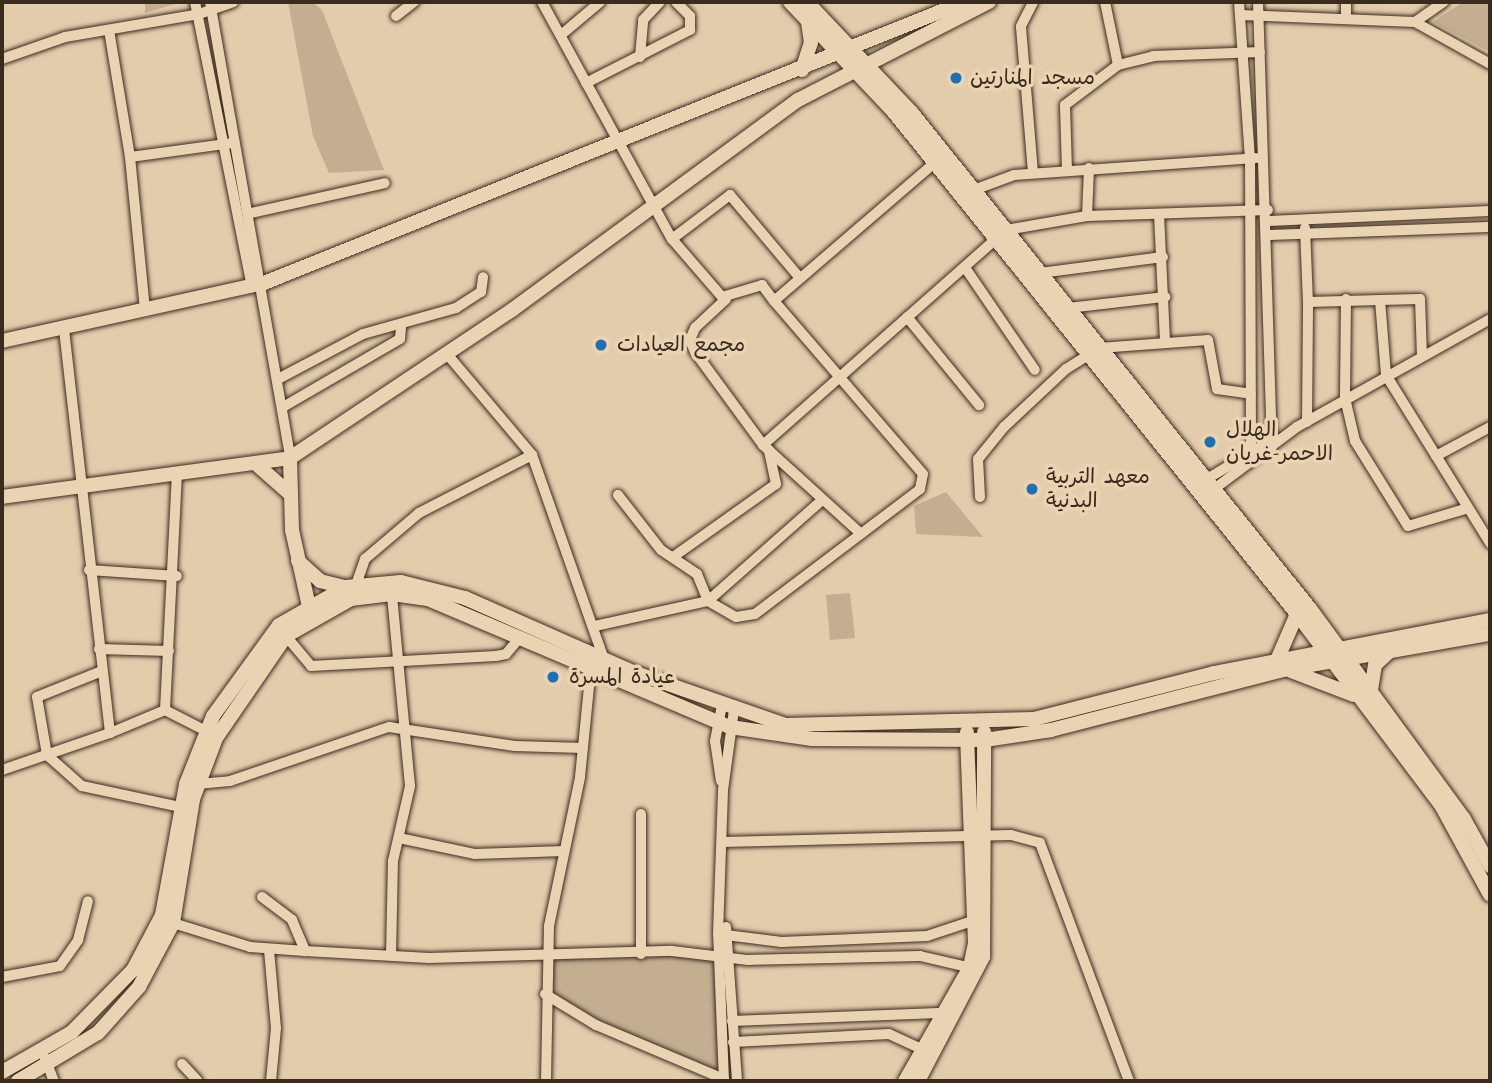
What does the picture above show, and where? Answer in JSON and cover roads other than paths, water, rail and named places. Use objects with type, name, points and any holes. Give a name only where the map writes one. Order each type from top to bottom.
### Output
[{"type":"main road","points":[[790,2],[842,55],[933,164],[963,186]]},
{"type":"main road","points":[[807,2],[868,61],[886,83],[1001,236],[1094,352],[1327,655],[1365,694],[1490,866]]},
{"type":"main road","points":[[2,497],[290,458],[447,354],[798,100],[868,61],[989,2]]},
{"type":"main road","points":[[2,341],[64,330],[258,285],[857,50],[956,4]]},
{"type":"main road","points":[[802,70],[811,44],[808,21]]},
{"type":"main road","points":[[886,83],[891,50]]},
{"type":"main road","points":[[787,77],[798,100]]},
{"type":"main road","points":[[1001,236],[1040,273],[1068,308],[1094,352],[1210,484],[1343,652],[1365,694]]},
{"type":"main road","points":[[290,458],[289,493],[298,563],[315,607]]},
{"type":"main road","points":[[255,463],[289,493]]},
{"type":"main road","points":[[298,563],[320,581],[351,586],[427,586],[728,708],[785,725],[983,722],[1073,713],[1136,701]]},
{"type":"main road","points":[[22,1081],[45,1057],[95,1014],[149,944],[170,890],[180,807],[212,734],[282,630],[292,607],[298,563]]},
{"type":"main road","points":[[282,630],[351,586]]},
{"type":"main road","points":[[315,607],[392,594],[428,599],[521,636],[723,724],[799,738],[967,740],[985,740],[1280,665],[1490,620]]},
{"type":"main road","points":[[1280,665],[1297,614]]},
{"type":"main road","points":[[1343,652],[1392,650],[1490,634]]},
{"type":"main road","points":[[1365,694],[1375,665],[1392,650]]},
{"type":"main road","points":[[1280,665],[1365,694]]},
{"type":"main road","points":[[918,1081],[945,1013],[974,969],[978,836],[985,740],[983,722]]},
{"type":"main road","points":[[905,1081],[928,1052],[974,969],[985,942],[967,723]]},
{"type":"main road","points":[[6,1070],[45,1057],[116,1014],[139,987],[173,922],[197,784],[212,734]]},
{"type":"main road","points":[[1459,821],[1490,895]]},
{"type":"street","points":[[195,2],[251,213],[258,285]]},
{"type":"street","points":[[2,59],[65,37],[199,14],[212,6],[233,2]]},
{"type":"street","points":[[396,16],[414,2]]},
{"type":"street","points":[[542,2],[649,206],[672,239],[726,299]]},
{"type":"street","points":[[561,35],[600,2]]},
{"type":"street","points":[[640,57],[643,20],[660,2]]},
{"type":"street","points":[[586,83],[690,30],[690,16],[676,2]]},
{"type":"street","points":[[1033,173],[1021,26],[1034,2]]},
{"type":"street","points":[[1104,2],[1118,65]]},
{"type":"street","points":[[1239,2],[1240,50],[1250,158],[1251,394],[1255,452]]},
{"type":"street","points":[[1258,2],[1268,215],[1271,443]]},
{"type":"street","points":[[1346,2],[1346,18]]},
{"type":"street","points":[[1416,22],[1444,2]]},
{"type":"street","points":[[212,6],[232,143],[278,379],[290,458]]},
{"type":"street","points":[[1241,15],[1416,22],[1490,64]]},
{"type":"street","points":[[109,30],[130,157],[145,310]]},
{"type":"street","points":[[1067,170],[1065,105],[1118,65],[1240,50],[1260,52]]},
{"type":"street","points":[[130,157],[232,143]]},
{"type":"street","points":[[963,186],[1033,173],[1265,157]]},
{"type":"street","points":[[774,300],[933,164]]},
{"type":"street","points":[[1087,216],[1089,168]]},
{"type":"street","points":[[251,213],[385,183]]},
{"type":"street","points":[[672,239],[730,195],[799,277]]},
{"type":"street","points":[[766,447],[907,317],[1001,236],[1087,216],[1250,209],[1268,215],[1306,219],[1490,211]]},
{"type":"street","points":[[1159,214],[1165,339]]},
{"type":"street","points":[[1306,219],[1307,422]]},
{"type":"street","points":[[1268,235],[1490,227]]},
{"type":"street","points":[[1040,273],[1163,257]]},
{"type":"street","points":[[965,269],[1035,370]]},
{"type":"street","points":[[278,379],[363,334],[401,327],[456,307],[481,292],[483,277]]},
{"type":"street","points":[[618,495],[651,540],[697,574],[708,601],[736,617],[755,614],[861,534],[924,480],[841,377],[774,300],[755,285],[726,299],[690,340],[730,407],[766,447],[861,534]]},
{"type":"street","points":[[1068,308],[1165,296]]},
{"type":"street","points":[[1346,299],[1345,398],[1355,441],[1408,526],[1465,509]]},
{"type":"street","points":[[1308,302],[1420,299],[1422,355]]},
{"type":"street","points":[[1380,300],[1386,375],[1465,509],[1490,543]]},
{"type":"street","points":[[907,317],[979,405]]},
{"type":"street","points":[[1210,484],[1255,452],[1345,398],[1490,319]]},
{"type":"street","points":[[282,407],[400,339],[401,327]]},
{"type":"street","points":[[64,330],[89,570],[110,733]]},
{"type":"street","points":[[980,497],[978,459],[1045,387],[1094,352],[1165,339],[1208,340],[1217,388],[1251,394]]},
{"type":"street","points":[[447,354],[532,455],[595,626],[604,659]]},
{"type":"street","points":[[1436,456],[1490,427]]},
{"type":"street","points":[[673,557],[776,484],[766,447]]},
{"type":"street","points":[[351,586],[365,559],[419,513],[532,455]]},
{"type":"street","points":[[165,710],[177,576],[177,473]]},
{"type":"street","points":[[595,626],[708,601],[821,500]]},
{"type":"street","points":[[89,570],[177,576]]},
{"type":"street","points":[[391,955],[399,838],[410,786],[407,727],[392,594]]},
{"type":"street","points":[[282,630],[311,666],[506,654],[521,636]]},
{"type":"street","points":[[99,649],[169,651]]},
{"type":"street","points":[[546,1081],[547,957],[583,748],[591,667]]},
{"type":"street","points":[[102,671],[37,697],[47,755],[82,786],[180,807]]},
{"type":"street","points":[[545,995],[596,1025],[724,1080],[723,724],[728,708]]},
{"type":"street","points":[[2,770],[110,733],[165,710],[212,734]]},
{"type":"street","points":[[197,784],[230,781],[370,730],[407,727],[473,741],[583,748]]},
{"type":"street","points":[[640,954],[641,814]]},
{"type":"street","points":[[723,842],[1027,837],[1048,851],[1129,1081]]},
{"type":"street","points":[[399,838],[475,854],[564,851]]},
{"type":"street","points":[[262,897],[292,920],[306,951]]},
{"type":"street","points":[[2,977],[60,966],[78,940],[88,901]]},
{"type":"street","points":[[723,934],[781,942],[927,936],[975,920]]},
{"type":"street","points":[[173,922],[269,950],[547,957],[640,954],[723,957],[920,956],[974,969]]},
{"type":"street","points":[[269,950],[276,1028],[271,1081]]},
{"type":"street","points":[[723,957],[737,1081]]},
{"type":"street","points":[[732,1021],[945,1013]]},
{"type":"street","points":[[733,1042],[889,1034],[928,1052]]},
{"type":"street","points":[[45,1057],[54,1081]]},
{"type":"street","points":[[183,1064],[198,1081]]},
{"type":"street","points":[[6,1070],[22,1081]]},
{"type":"place","name":"مسجد المنارتين","points":[[956,78]]},
{"type":"place","name":"مجمع العيادات","points":[[601,345]]},
{"type":"place","name":"الهلال الاحمر-غريان","points":[[1210,442]]},
{"type":"place","name":"معهد التربية البدنية","points":[[1032,489]]},
{"type":"place","name":"عيادة المسرة","points":[[553,677]]}]
